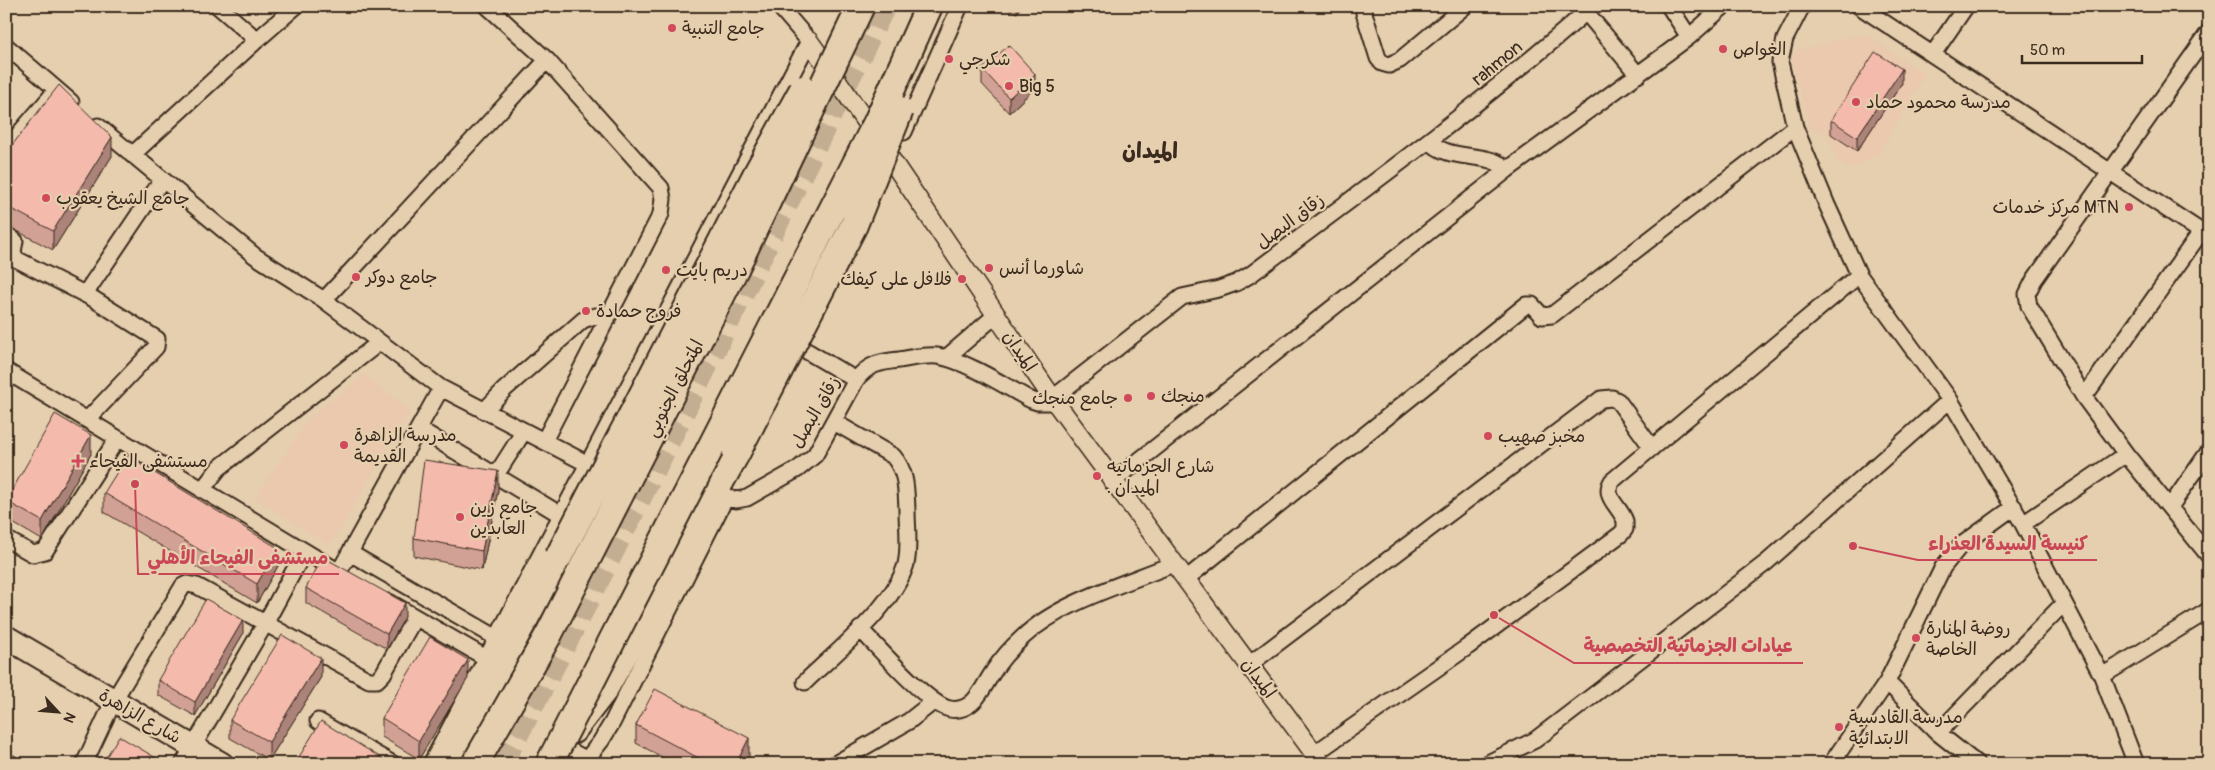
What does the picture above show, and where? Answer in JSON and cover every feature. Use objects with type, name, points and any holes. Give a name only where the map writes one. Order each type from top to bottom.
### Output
[{"type":"highway","points":[[446,764],[558,558],[757,172],[850,6]]},
{"type":"highway","name":"المتحلق الجنوبي","points":[[475,764],[549,634],[736,267],[861,6]]},
{"type":"highway","points":[[552,749],[877,122],[929,6]]},
{"type":"highway","points":[[538,764],[585,717],[604,690],[736,454],[854,225],[901,107],[932,21],[935,6]]},
{"type":"main road","name":"شارع الزاهرة","points":[[6,637],[114,700],[188,755],[222,764]]},
{"type":"street","points":[[218,6],[256,40]]},
{"type":"street","points":[[132,155],[256,40],[296,6]]},
{"type":"street","points":[[487,6],[546,60],[661,188],[664,199],[661,214],[544,442]]},
{"type":"street","name":"الميدان","points":[[779,6],[809,41],[1053,399],[1112,482],[1250,664],[1318,759]]},
{"type":"street","points":[[552,749],[588,762],[612,723],[873,205],[960,6]]},
{"type":"street","points":[[1365,6],[1364,13],[1378,58],[1389,65],[1400,60],[1464,6]]},
{"type":"street","points":[[1669,6],[1689,36]]},
{"type":"street","points":[[1112,482],[1507,170],[1689,36],[1724,6]]},
{"type":"street","points":[[1802,6],[1784,39],[1780,62],[1795,127],[1859,275],[1950,400],[2014,508],[2102,676],[2136,764]]},
{"type":"street","points":[[1859,6],[2205,234],[2084,397]]},
{"type":"street","points":[[1933,54],[1966,6]]},
{"type":"street","points":[[1584,9],[1638,74]]},
{"type":"street","name":"rahmon","points":[[1430,141],[1525,66],[1584,9]]},
{"type":"street","points":[[2209,32],[2110,170],[2034,280],[2027,294],[2029,306],[2084,397],[2126,454],[2209,556]]},
{"type":"street","points":[[431,764],[809,41]]},
{"type":"street","points":[[6,46],[132,155],[255,256],[324,300],[440,388],[588,464]]},
{"type":"street","points":[[324,300],[546,60]]},
{"type":"street","points":[[6,149],[57,90]]},
{"type":"street","points":[[1186,579],[1523,307],[1532,305],[1542,316],[1552,315],[1795,127]]},
{"type":"street","points":[[1430,141],[1443,151],[1497,163],[1507,170]]},
{"type":"street","name":"زقاق البصل","points":[[726,497],[736,500],[747,498],[807,463],[815,455],[862,371],[878,362],[927,356],[946,358],[960,363],[1037,402],[1048,402],[1182,296],[1236,284],[1430,141]]},
{"type":"street","points":[[85,294],[162,180]]},
{"type":"street","points":[[6,234],[16,241],[13,252],[16,259],[85,294],[155,337],[156,347],[87,420]]},
{"type":"street","points":[[1318,759],[1621,534],[1626,521],[1610,497],[1609,486],[1612,481],[1859,275]]},
{"type":"street","points":[[946,358],[996,315]]},
{"type":"street","points":[[484,411],[504,390],[583,320],[595,316],[607,320]]},
{"type":"street","name":"زقاق البصل","points":[[767,328],[856,380]]},
{"type":"street","points":[[202,490],[220,468],[380,342]]},
{"type":"street","points":[[6,371],[356,582]]},
{"type":"street","points":[[339,572],[440,388]]},
{"type":"street","points":[[1250,664],[1601,400],[1606,398],[1618,401],[1652,448]]},
{"type":"street","points":[[1486,764],[1535,740],[1767,562],[1950,400]]},
{"type":"street","points":[[805,682],[884,605],[893,592],[906,564],[908,549],[905,478],[899,463],[893,456],[834,422]]},
{"type":"street","points":[[419,429],[561,514]]},
{"type":"street","points":[[496,475],[524,431]]},
{"type":"street","points":[[6,539],[34,554],[45,551],[118,439]]},
{"type":"street","points":[[2170,507],[2209,451]]},
{"type":"street","points":[[2023,524],[2126,454]]},
{"type":"street","points":[[1831,764],[1887,682],[1943,567],[1960,546],[2014,508]]},
{"type":"street","points":[[188,755],[266,624],[304,552]]},
{"type":"street","points":[[350,553],[497,638]]},
{"type":"street","points":[[860,628],[933,702],[949,709],[960,709],[970,705],[978,698],[1009,651],[1044,619],[1173,564]]},
{"type":"street","points":[[84,764],[114,700],[183,586],[187,584],[196,586],[366,679],[373,681],[383,674],[414,617]]},
{"type":"street","points":[[372,592],[486,658]]},
{"type":"street","points":[[1938,732],[2064,603]]},
{"type":"street","points":[[2102,676],[2209,610]]},
{"type":"street","points":[[1887,682],[1938,732],[1978,764]]},
{"type":"street","points":[[834,764],[909,721],[933,702]]},
{"type":"street","points":[[318,722],[393,764]]},
{"type":"street","points":[[6,761],[11,764]]},
{"type":"shaded area","name":"مدرسة محمود حماد","points":[[1865,34],[1925,74],[1877,156],[1849,168],[1840,163],[1826,133],[1810,129],[1792,60],[1797,50]]},
{"type":"shaded area","points":[[364,374],[410,411],[330,546],[255,498],[310,418]]},
{"type":"building","points":[[1009,45],[1035,74],[1009,98],[982,69]]},
{"type":"building","points":[[1875,52],[1902,69],[1857,137],[1831,120]]},
{"type":"building","name":"جامع الشيخ يعقوب","points":[[59,85],[112,137],[53,231],[6,206],[6,153]]},
{"type":"building","points":[[55,414],[91,435],[42,521],[6,501]]},
{"type":"building","points":[[127,456],[278,548],[257,584],[104,493]]},
{"type":"building","name":"جامع زين العابدين","points":[[424,460],[498,471],[482,551],[414,538]]},
{"type":"building","points":[[323,557],[405,603],[387,634],[306,588]]},
{"type":"building","points":[[206,599],[243,620],[195,702],[158,680]]},
{"type":"building","points":[[282,635],[321,658],[269,742],[230,720]]},
{"type":"building","points":[[430,637],[468,660],[419,741],[382,718]]},
{"type":"building","points":[[655,689],[749,738],[736,764],[710,764],[636,725]]},
{"type":"building","points":[[321,721],[391,764],[310,764],[299,757]]},
{"type":"building","points":[[119,736],[156,758],[153,764],[102,764]]},
{"type":"tunnel","points":[[502,764],[649,482],[885,6]]},
{"type":"place","name":"جامع التنبية","points":[[672,28]]},
{"type":"place","name":"الغواص","points":[[1723,49]]},
{"type":"place","name":"شكرجي","points":[[949,59]]},
{"type":"place","name":"Big 5","points":[[1009,86]]},
{"type":"place","name":"مدرسة محمود حماد","points":[[1856,102]]},
{"type":"place","name":"جامع الشيخ يعقوب","points":[[46,198]]},
{"type":"place","name":"مركز خدمات MTN","points":[[2129,207]]},
{"type":"place","name":"شاورما أنس","points":[[989,268]]},
{"type":"place","name":"دريم بايت","points":[[666,270]]},
{"type":"place","name":"جامع دوكر","points":[[356,277]]},
{"type":"place","name":"فلافل على كيفك","points":[[962,279]]},
{"type":"place","name":"فروج حمادة","points":[[586,311]]},
{"type":"place","name":"منجك","points":[[1151,396]]},
{"type":"place","name":"جامع منجك","points":[[1128,398]]},
{"type":"place","name":"مخبز صهيب","points":[[1488,436]]},
{"type":"place","name":"مدرسة الزاهرة القديمة","points":[[344,445]]},
{"type":"place","name":"مستشفى الفيحاء","points":[[78,461]]},
{"type":"place","name":"شارع الجزماتيه . الميدان","points":[[1097,476]]},
{"type":"place","name":"مستشفى الفيحاء الأهلي","points":[[135,484]]},
{"type":"place","name":"جامع زين العابدين","points":[[460,517]]},
{"type":"place","name":"كنيسة السيدة العذراء","points":[[1853,546]]},
{"type":"place","name":"عيادات الجزماتية التخصصية","points":[[1494,615]]},
{"type":"place","name":"روضة المنارة الخاصة","points":[[1916,638]]},
{"type":"place","name":"مدرسة القادسية الابتدائية","points":[[1839,727]]},
{"type":"district","name":"الميدان","points":[[1150,150]]}]
